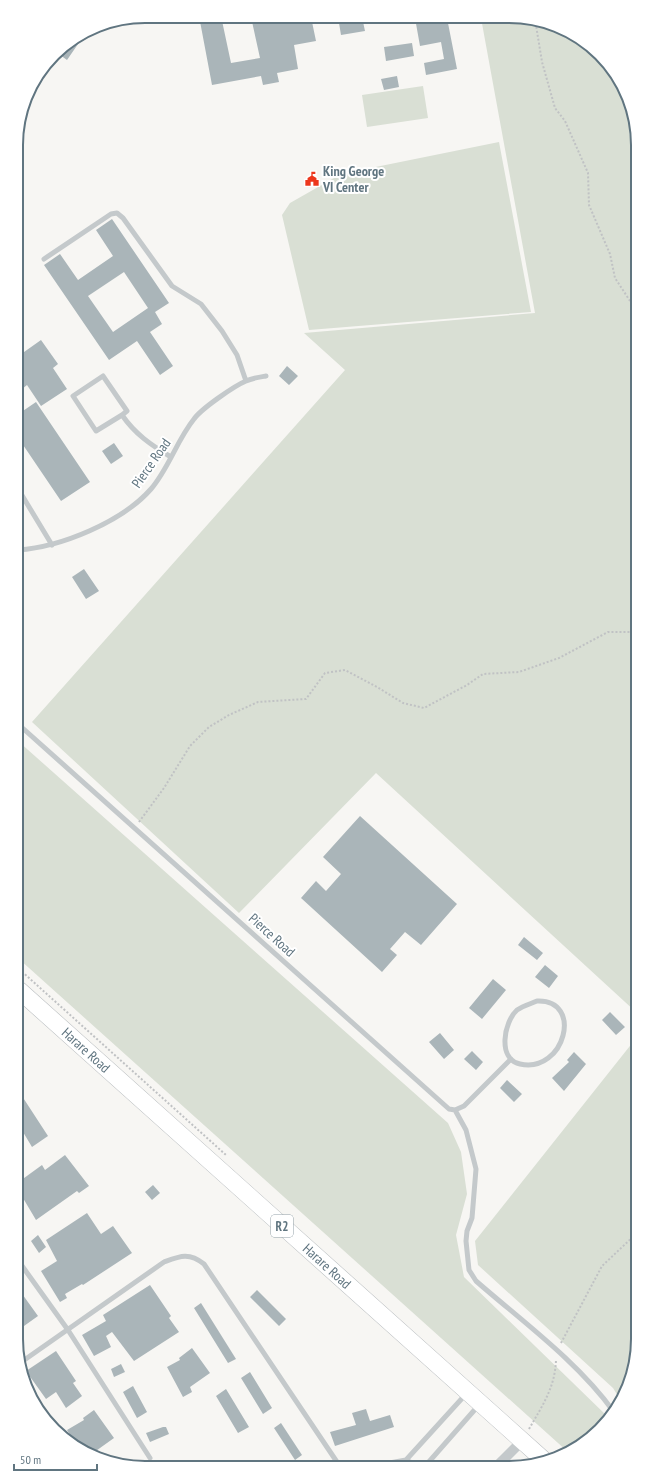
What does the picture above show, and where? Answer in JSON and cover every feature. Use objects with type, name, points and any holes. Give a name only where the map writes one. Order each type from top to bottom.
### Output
[{"type":"highway","name":"Harare Road","points":[[23,994],[540,1457]]},
{"type":"street","points":[[503,1461],[522,1441]]},
{"type":"lane","points":[[44,259],[111,214],[117,213],[123,218],[172,286],[201,304],[222,331],[237,355],[246,381]]},
{"type":"lane","points":[[103,376],[127,411],[122,415],[96,431],[73,396],[103,376]]},
{"type":"lane","name":"Pierce Road","points":[[23,549],[52,545],[78,536],[104,523],[130,507],[152,488],[194,418],[246,381],[266,376]]},
{"type":"lane","points":[[122,415],[132,429],[149,443],[171,457]]},
{"type":"lane","points":[[23,495],[52,545]]},
{"type":"lane","name":"Pierce Road","points":[[23,729],[443,1103],[449,1108],[455,1110]]},
{"type":"lane","points":[[536,1001],[546,1001],[556,1006],[562,1013],[564,1034],[555,1051],[538,1064],[519,1064],[511,1059],[506,1051],[505,1041],[506,1032],[512,1017],[518,1010],[536,1001]]},
{"type":"lane","points":[[511,1059],[481,1091],[464,1106],[455,1110],[466,1130],[476,1169],[472,1218],[467,1231],[466,1241],[469,1270],[476,1281],[556,1350],[597,1390],[611,1408]]},
{"type":"lane","points":[[25,1360],[164,1262],[186,1256],[196,1258],[204,1264],[337,1461]]},
{"type":"lane","points":[[23,1267],[68,1330],[150,1458]]},
{"type":"lane","points":[[400,1461],[406,1460],[467,1392]]},
{"type":"lane","points":[[430,1461],[480,1403]]},
{"type":"path","points":[[536,26],[542,62],[555,108],[565,121],[588,173],[589,205],[610,254],[615,278],[631,302]]},
{"type":"path","points":[[134,829],[164,788],[190,746],[209,727],[229,715],[258,702],[306,699],[325,673],[345,670],[403,703],[424,708],[467,685],[483,674],[520,672],[559,658],[608,632],[631,632]]},
{"type":"path","points":[[522,1441],[546,1400],[555,1377],[556,1350],[602,1266],[631,1239]]},
{"type":"shaded area","points":[[482,23],[517,23],[533,25],[556,32],[583,48],[606,71],[615,84],[627,113],[630,129],[631,1007],[376,773],[239,913],[32,722],[345,370],[304,333],[535,313]]},
{"type":"shaded area","points":[[423,86],[428,118],[367,127],[362,95]]},
{"type":"shaded area","points":[[499,142],[531,312],[309,330],[282,215],[290,203],[341,174]]},
{"type":"shaded area","points":[[23,745],[448,1123],[461,1152],[467,1194],[456,1235],[464,1277],[605,1414],[583,1436],[564,1448],[23,963]]},
{"type":"shaded area","points":[[631,1045],[631,1347],[627,1371],[617,1395],[613,1388],[478,1265],[475,1241]]},
{"type":"building","points":[[200,23],[222,23],[231,63],[260,58],[252,23],[312,23],[316,41],[294,45],[298,69],[277,73],[279,82],[263,85],[261,76],[212,85]]},
{"type":"building","points":[[339,23],[363,23],[365,31],[341,35]]},
{"type":"building","points":[[416,23],[448,23],[457,69],[426,75],[424,63],[444,59],[441,42],[420,46]]},
{"type":"building","points":[[79,42],[67,60],[61,56]]},
{"type":"building","points":[[412,43],[414,56],[386,61],[384,47]]},
{"type":"building","points":[[397,76],[399,87],[384,90],[381,79]]},
{"type":"building","points":[[112,219],[169,303],[155,312],[162,324],[150,332],[173,366],[160,375],[137,341],[109,360],[44,265],[60,254],[78,280],[113,256],[96,230]],"holes":[[[124,272],[148,308],[113,332],[88,296]]]},
{"type":"building","points":[[41,340],[58,364],[53,368],[67,389],[41,406],[27,385],[23,388],[23,353]]},
{"type":"building","points":[[287,366],[298,376],[289,385],[279,376]]},
{"type":"building","points":[[36,402],[90,482],[61,501],[23,445],[23,411]]},
{"type":"building","points":[[114,443],[123,456],[111,464],[102,451]]},
{"type":"building","points":[[84,569],[99,591],[86,599],[72,577]]},
{"type":"building","points":[[360,816],[457,904],[421,945],[405,932],[390,949],[397,955],[382,972],[301,898],[316,881],[326,891],[341,874],[323,857]]},
{"type":"building","points":[[524,937],[543,953],[537,960],[518,945]]},
{"type":"building","points":[[545,965],[558,976],[549,988],[535,977]]},
{"type":"building","points":[[493,979],[506,990],[482,1019],[469,1008]]},
{"type":"building","points":[[610,1012],[625,1027],[616,1035],[602,1020]]},
{"type":"building","points":[[440,1033],[454,1050],[444,1059],[429,1042]]},
{"type":"building","points":[[472,1051],[483,1062],[476,1070],[464,1059]]},
{"type":"building","points":[[574,1052],[586,1064],[564,1091],[552,1078],[569,1062],[567,1060]]},
{"type":"building","points":[[507,1080],[522,1094],[514,1102],[500,1088]]},
{"type":"building","points":[[23,1098],[48,1136],[32,1147],[23,1132]]},
{"type":"building","points":[[65,1155],[89,1186],[79,1193],[77,1191],[36,1220],[23,1198],[23,1179],[42,1165],[45,1170]]},
{"type":"building","points":[[153,1185],[160,1193],[152,1200],[145,1192]]},
{"type":"building","points":[[87,1213],[101,1234],[113,1226],[132,1253],[83,1285],[82,1284],[65,1294],[67,1298],[60,1302],[41,1271],[57,1261],[46,1240]]},
{"type":"building","points":[[38,1235],[46,1247],[39,1253],[31,1241]]},
{"type":"building","points":[[150,1285],[171,1316],[169,1318],[179,1332],[134,1361],[112,1332],[106,1336],[111,1347],[94,1356],[82,1335],[106,1321],[103,1315]]},
{"type":"building","points":[[257,1290],[286,1319],[279,1326],[250,1297]]},
{"type":"building","points":[[23,1295],[38,1316],[24,1326],[23,1325]]},
{"type":"building","points":[[201,1303],[236,1359],[228,1363],[194,1308]]},
{"type":"building","points":[[192,1348],[210,1373],[190,1387],[192,1392],[183,1397],[167,1367],[180,1360],[179,1358]]},
{"type":"building","points":[[56,1351],[76,1381],[73,1383],[82,1396],[66,1408],[56,1392],[46,1399],[27,1370]]},
{"type":"building","points":[[121,1364],[125,1372],[114,1377],[111,1369]]},
{"type":"building","points":[[250,1372],[272,1408],[263,1414],[241,1378]]},
{"type":"building","points":[[133,1386],[147,1412],[137,1418],[123,1392]]},
{"type":"building","points":[[226,1389],[249,1427],[238,1433],[216,1396]]},
{"type":"building","points":[[366,1409],[370,1421],[390,1415],[394,1427],[335,1446],[330,1432],[356,1425],[352,1413]]},
{"type":"building","points":[[94,1410],[114,1438],[96,1451],[77,1441],[71,1436],[67,1430],[84,1420],[83,1418]]},
{"type":"building","points":[[281,1423],[302,1455],[295,1460],[274,1428]]},
{"type":"building","points":[[166,1427],[169,1434],[150,1442],[146,1433]]},
{"type":"place","name":"King George VI Center","points":[[312,179]]}]
